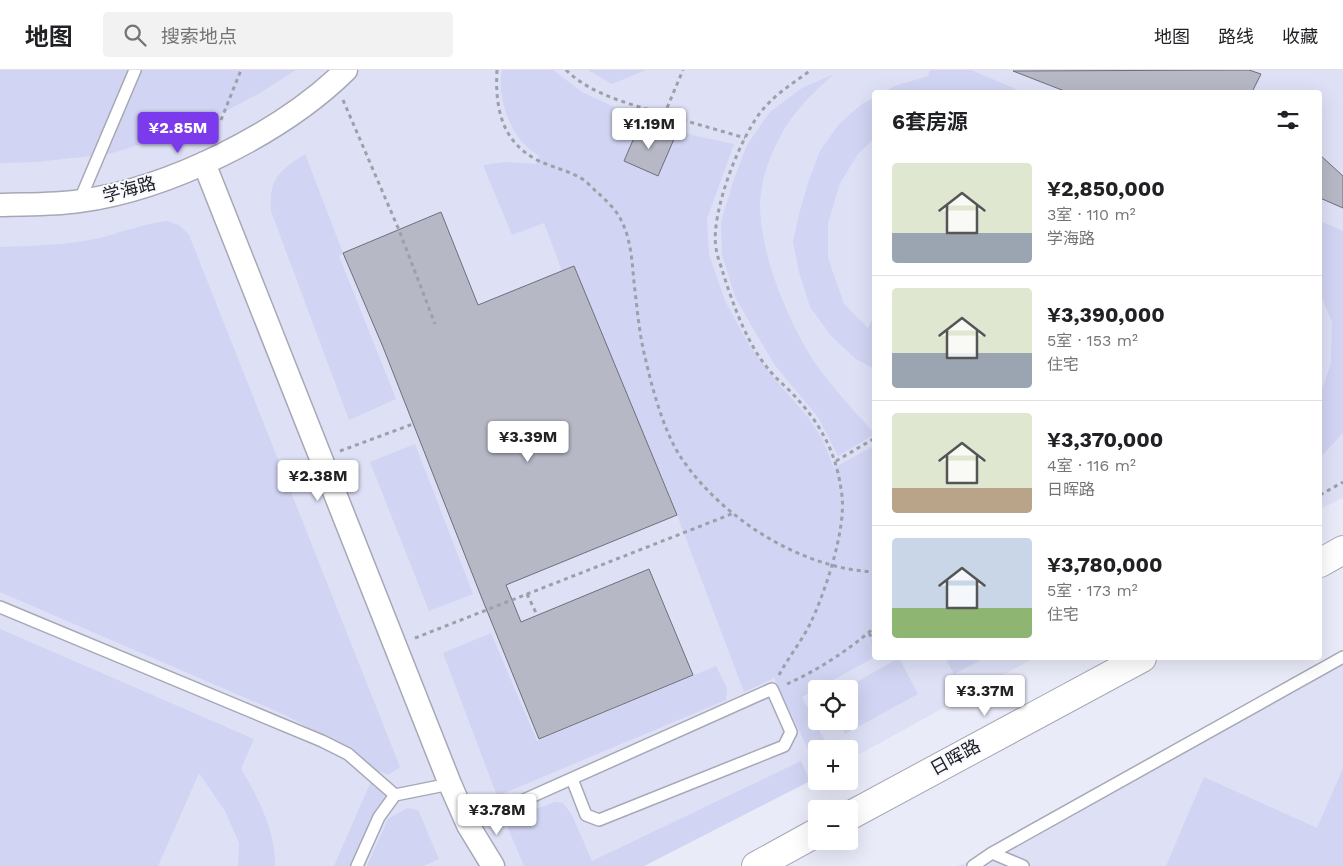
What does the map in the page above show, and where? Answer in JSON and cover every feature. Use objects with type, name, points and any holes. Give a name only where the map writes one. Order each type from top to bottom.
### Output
[{"type":"street","name":"学海路","points":[[0,206],[79,202],[128,192],[204,163],[233,149],[291,115],[340,76]]},
{"type":"street","points":[[204,163],[450,784],[468,824],[493,866]]},
{"type":"street","points":[[1322,562],[1343,550]]},
{"type":"street","name":"日晖路","points":[[858,811],[1138,660]]},
{"type":"street","points":[[468,824],[479,866]]},
{"type":"street","points":[[756,866],[808,837]]},
{"type":"lane","points":[[79,202],[136,70]]},
{"type":"lane","points":[[0,607],[322,741],[348,754],[395,795]]},
{"type":"lane","points":[[973,866],[992,852],[1343,657]]},
{"type":"lane","points":[[468,824],[772,689],[791,732],[784,746],[599,820],[586,815],[572,779]]},
{"type":"lane","points":[[358,866],[379,817],[395,795],[450,784]]},
{"type":"lane","points":[[992,852],[1023,866]]},
{"type":"path","points":[[221,120],[241,70]]},
{"type":"path","points":[[496,70],[496,95],[500,117],[510,137],[524,152],[580,178],[604,198],[621,219],[630,244],[644,356],[666,426],[682,459],[704,485],[734,513],[782,546],[809,559],[864,572],[872,572]]},
{"type":"path","points":[[566,70],[573,77],[595,91],[618,101],[745,138]]},
{"type":"path","points":[[664,115],[683,70]]},
{"type":"path","points":[[772,689],[809,625],[821,597],[832,565],[840,529],[842,498],[836,461],[828,442],[815,419],[765,365],[733,305],[716,248],[716,224],[732,166],[745,138],[763,108],[783,90],[811,70]]},
{"type":"path","points":[[340,76],[344,102],[435,324]]},
{"type":"path","points":[[321,459],[413,424]]},
{"type":"path","points":[[836,461],[872,440]]},
{"type":"path","points":[[1322,494],[1343,482]]},
{"type":"path","points":[[395,646],[734,513]]},
{"type":"path","points":[[527,594],[537,615]]},
{"type":"path","points":[[772,689],[804,676],[872,630]]},
{"type":"path","points":[[869,633],[872,638]]},
{"type":"shaded area","points":[[0,70],[1343,70],[1343,498],[1322,508],[1322,90],[872,90],[872,660],[1030,660],[858,755],[858,740],[808,740],[808,782],[644,866],[0,866]]},
{"type":"shaded area","points":[[0,70],[296,70],[260,93],[194,128],[109,154],[36,162],[0,163]]},
{"type":"shaded area","points":[[502,70],[553,70],[582,92],[643,119],[696,136],[734,144],[707,219],[709,254],[725,301],[749,345],[773,377],[808,417],[822,438],[834,468],[872,447],[872,659],[833,680],[808,680],[808,694],[802,697],[808,709],[808,730],[819,730],[824,740],[808,740],[808,749],[774,678],[744,692],[677,515],[574,266],[562,271],[544,223],[512,235],[483,165],[505,162],[536,164],[539,156],[520,140],[514,131],[509,121],[501,90]]},
{"type":"shaded area","points":[[588,70],[646,70],[612,84]]},
{"type":"shaded area","points":[[930,70],[971,70],[1018,90],[887,90],[928,76]]},
{"type":"shaded area","points":[[834,74],[804,103],[791,119],[773,152],[762,185],[760,202],[761,220],[768,259],[782,299],[799,336],[823,374],[872,431],[872,436],[838,456],[818,417],[774,364],[736,299],[722,255],[721,222],[747,145],[769,113],[802,88]]},
{"type":"shaded area","points":[[872,99],[872,141],[858,154],[840,183],[828,223],[828,258],[844,304],[868,328],[872,320],[872,367],[856,359],[832,337],[810,307],[799,272],[793,242],[809,180],[820,151],[839,124],[862,104]]},
{"type":"shaded area","points":[[305,154],[343,253],[339,256],[396,399],[349,420],[271,211],[272,191],[277,177],[288,165]]},
{"type":"shaded area","points":[[167,221],[179,225],[189,235],[400,767],[388,775],[376,770],[357,753],[285,715],[0,592],[0,247],[50,245],[88,240]]},
{"type":"shaded area","points":[[1322,222],[1343,231],[1343,433],[1322,456],[1322,390],[1331,363],[1332,322],[1322,298]]},
{"type":"shaded area","points":[[415,444],[473,594],[429,611],[370,462]]},
{"type":"shaded area","points":[[0,629],[254,739],[241,769],[265,815],[275,853],[275,866],[238,866],[239,843],[225,811],[199,773],[158,866],[0,866]]},
{"type":"shaded area","points":[[491,633],[537,741],[716,666],[727,688],[726,700],[497,796],[443,653]]},
{"type":"shaded area","points":[[1343,657],[1343,866],[957,866],[992,853]]},
{"type":"shaded area","points":[[895,660],[900,660],[918,694],[858,727],[858,681]]},
{"type":"shaded area","points":[[946,660],[981,660],[954,674]]},
{"type":"shaded area","points":[[843,730],[852,730],[845,734]]},
{"type":"shaded area","points":[[801,761],[808,777],[808,782],[644,866],[524,866],[505,821],[555,802],[563,803],[572,815],[592,861]]},
{"type":"shaded area","points":[[1343,768],[1343,866],[1166,866],[1204,777],[1317,828]]},
{"type":"shaded area","points":[[373,777],[395,795],[357,866],[334,866]]},
{"type":"shaded area","points":[[407,808],[418,810],[439,859],[423,866],[367,866],[388,819]]},
{"type":"building","points":[[1249,70],[1261,74],[1253,90],[1062,90],[1013,71]]},
{"type":"building","points":[[640,124],[674,139],[658,176],[624,161]]},
{"type":"building","points":[[1322,157],[1343,176],[1343,208],[1322,199]]},
{"type":"building","points":[[441,212],[478,305],[574,266],[677,515],[506,585],[521,622],[649,569],[693,675],[539,739],[383,347],[343,253]]}]
